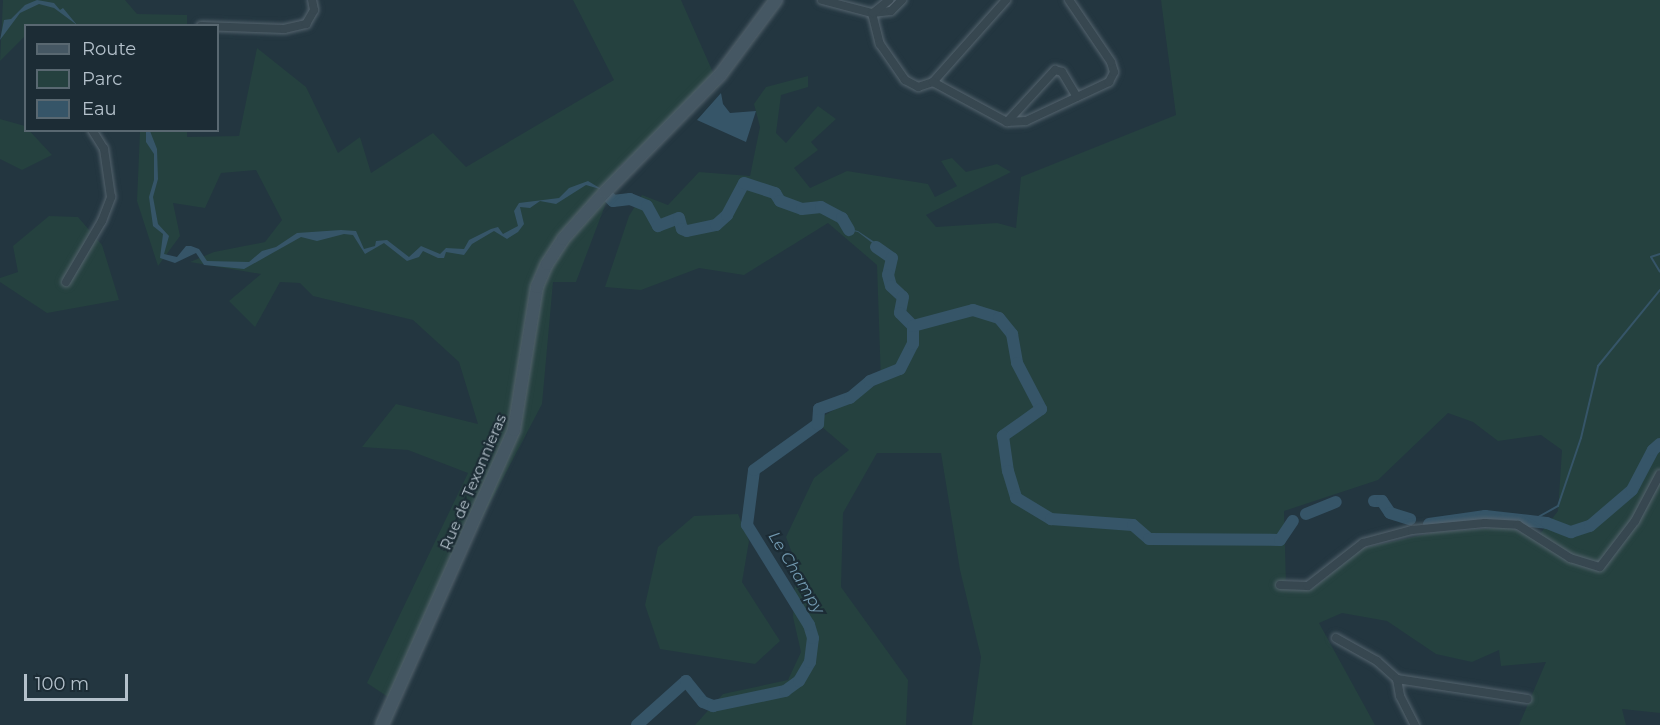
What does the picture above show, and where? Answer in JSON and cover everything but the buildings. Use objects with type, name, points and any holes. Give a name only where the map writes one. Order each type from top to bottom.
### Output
[{"type":"main road","name":"Rue de Texonnieras","points":[[382,725],[514,430],[537,287],[547,264],[562,239],[720,75],[776,0]]},
{"type":"street","points":[[219,27],[284,29],[306,24],[314,10],[312,0]]},
{"type":"street","points":[[822,0],[872,13],[891,11],[902,0]]},
{"type":"street","points":[[872,13],[889,0]]},
{"type":"street","points":[[872,13],[875,34],[905,80],[918,87],[933,82],[1006,0]]},
{"type":"street","points":[[933,82],[1006,122],[1026,121],[1109,82],[1114,72],[1068,0]]},
{"type":"street","points":[[1006,122],[1055,70],[1062,72],[1077,97]]},
{"type":"street","points":[[66,282],[102,221],[111,197],[104,149],[93,132]]},
{"type":"street","points":[[1280,585],[1303,587],[1312,584],[1363,543],[1412,530],[1485,523],[1518,525],[1570,558],[1600,567],[1635,521],[1660,474]]},
{"type":"street","points":[[1336,638],[1377,661],[1397,679],[1527,699]]},
{"type":"street","points":[[1397,679],[1400,696],[1415,725]]},
{"type":"green space","points":[[3,0],[125,0],[137,14],[187,15],[187,24],[24,24],[24,37],[0,61]]},
{"type":"green space","points":[[573,0],[681,0],[719,86],[620,166],[576,282],[553,282],[542,404],[388,697],[367,683],[468,473],[408,450],[362,447],[396,404],[478,424],[459,362],[413,320],[313,296],[300,283],[280,282],[255,327],[229,301],[261,274],[190,262],[214,252],[265,242],[282,220],[256,170],[221,173],[205,208],[173,203],[180,236],[158,266],[137,201],[140,132],[187,132],[187,137],[239,136],[257,48],[306,87],[338,153],[360,137],[371,173],[433,133],[466,167],[614,80]]},
{"type":"green space","points":[[1161,0],[1660,0],[1660,713],[1622,709],[1626,725],[1519,725],[1546,662],[1501,666],[1499,650],[1472,662],[1436,654],[1387,621],[1342,613],[1319,623],[1375,725],[972,725],[981,657],[960,570],[941,453],[877,453],[843,513],[841,587],[908,680],[906,725],[695,725],[723,694],[788,680],[801,652],[793,617],[796,564],[786,537],[814,478],[849,450],[815,421],[881,382],[877,265],[828,223],[744,275],[699,268],[641,290],[605,287],[629,216],[642,195],[668,205],[699,172],[750,176],[760,127],[754,104],[766,87],[808,76],[808,87],[781,95],[776,133],[786,143],[818,106],[836,119],[811,142],[818,150],[794,168],[810,188],[847,171],[928,184],[935,197],[957,186],[941,161],[952,158],[966,172],[997,164],[1011,172],[926,215],[936,227],[997,223],[1016,228],[1021,177],[1176,115]],"holes":[[[1448,413],[1473,422],[1498,441],[1541,435],[1562,450],[1558,511],[1536,539],[1509,527],[1436,532],[1363,548],[1312,589],[1286,585],[1284,511],[1378,480]]]},
{"type":"green space","points":[[0,119],[24,126],[24,132],[31,132],[52,155],[22,170],[0,159]]},
{"type":"green space","points":[[49,216],[78,217],[102,245],[119,300],[47,313],[0,282],[0,278],[18,272],[13,246]]},
{"type":"green space","points":[[738,514],[749,541],[742,582],[780,641],[755,664],[660,649],[645,605],[658,547],[694,516]]},
{"type":"water","points":[[37,0],[54,3],[60,10],[63,8],[76,24],[54,8],[39,4],[20,13],[0,40],[4,20],[11,19],[25,5]]},
{"type":"water","points":[[721,93],[723,104],[730,113],[756,111],[746,142],[697,120]]},
{"type":"water","points":[[146,132],[150,132],[157,149],[158,179],[153,197],[158,224],[169,236],[164,254],[177,257],[186,246],[191,246],[199,249],[207,261],[249,262],[262,251],[276,247],[297,233],[341,230],[356,231],[364,249],[375,246],[376,241],[387,240],[409,257],[421,246],[440,254],[446,248],[464,249],[469,240],[491,229],[498,227],[503,234],[518,226],[514,211],[519,203],[559,198],[569,188],[588,181],[603,190],[586,185],[556,204],[540,201],[530,208],[520,207],[524,224],[518,232],[507,239],[494,231],[472,244],[464,255],[446,252],[444,258],[438,258],[423,251],[419,257],[407,261],[384,243],[365,254],[353,235],[344,234],[317,241],[301,237],[244,269],[204,265],[196,253],[175,263],[160,258],[163,234],[153,226],[149,197],[154,180],[154,154],[146,142]]},
{"type":"water","points":[[746,179],[749,186],[744,183],[727,215],[716,225],[687,231],[682,229],[679,218],[662,227],[658,226],[647,206],[630,199],[620,202],[610,198],[627,197],[650,204],[662,225],[679,215],[686,228],[713,224],[724,215],[740,182]]},
{"type":"water","points":[[749,186],[775,190],[780,198],[796,206],[806,207],[811,203],[820,205],[835,212],[843,218],[849,229],[858,231],[891,253],[894,259],[890,279],[894,286],[902,289],[906,300],[902,312],[915,322],[976,308],[1003,319],[1016,338],[1025,376],[1043,401],[1040,416],[1031,418],[1041,409],[1041,403],[1019,368],[1012,334],[999,318],[973,310],[913,326],[900,313],[903,297],[899,289],[891,286],[889,281],[892,258],[858,232],[847,230],[842,218],[822,207],[802,209],[780,201],[774,193]]},
{"type":"waterway","points":[[606,194],[613,201],[630,199],[647,206],[658,226],[679,218],[682,229],[687,231],[716,225],[727,215],[744,183],[775,193],[780,201],[802,209],[821,207],[842,218],[849,230]]},
{"type":"waterway","points":[[876,247],[892,258],[888,275],[891,286],[903,297],[900,313],[913,326]]},
{"type":"waterway","points":[[1660,254],[1651,257],[1660,272]]},
{"type":"waterway","points":[[1531,521],[1558,506],[1581,438],[1598,366],[1660,290]]},
{"type":"waterway","name":"Le Champy","points":[[637,725],[686,681],[703,702],[713,706],[785,691],[799,681],[810,662],[813,638],[809,625],[747,525],[754,470],[818,424],[819,409],[850,398],[870,381],[900,369],[913,344],[913,326],[973,310],[999,318],[1012,334],[1017,363],[1041,409],[1003,436],[1008,471],[1016,498],[1051,519],[1133,525],[1149,539],[1280,540],[1293,521]]},
{"type":"waterway","name":"Le Champy","points":[[1429,524],[1485,516],[1547,523],[1571,532],[1590,526],[1632,490],[1653,450],[1660,444]]},
{"type":"waterway","name":"Le Champy","points":[[1374,501],[1382,501],[1390,513],[1410,519]]},
{"type":"waterway","name":"Le Champy","points":[[1306,514],[1336,502]]}]
